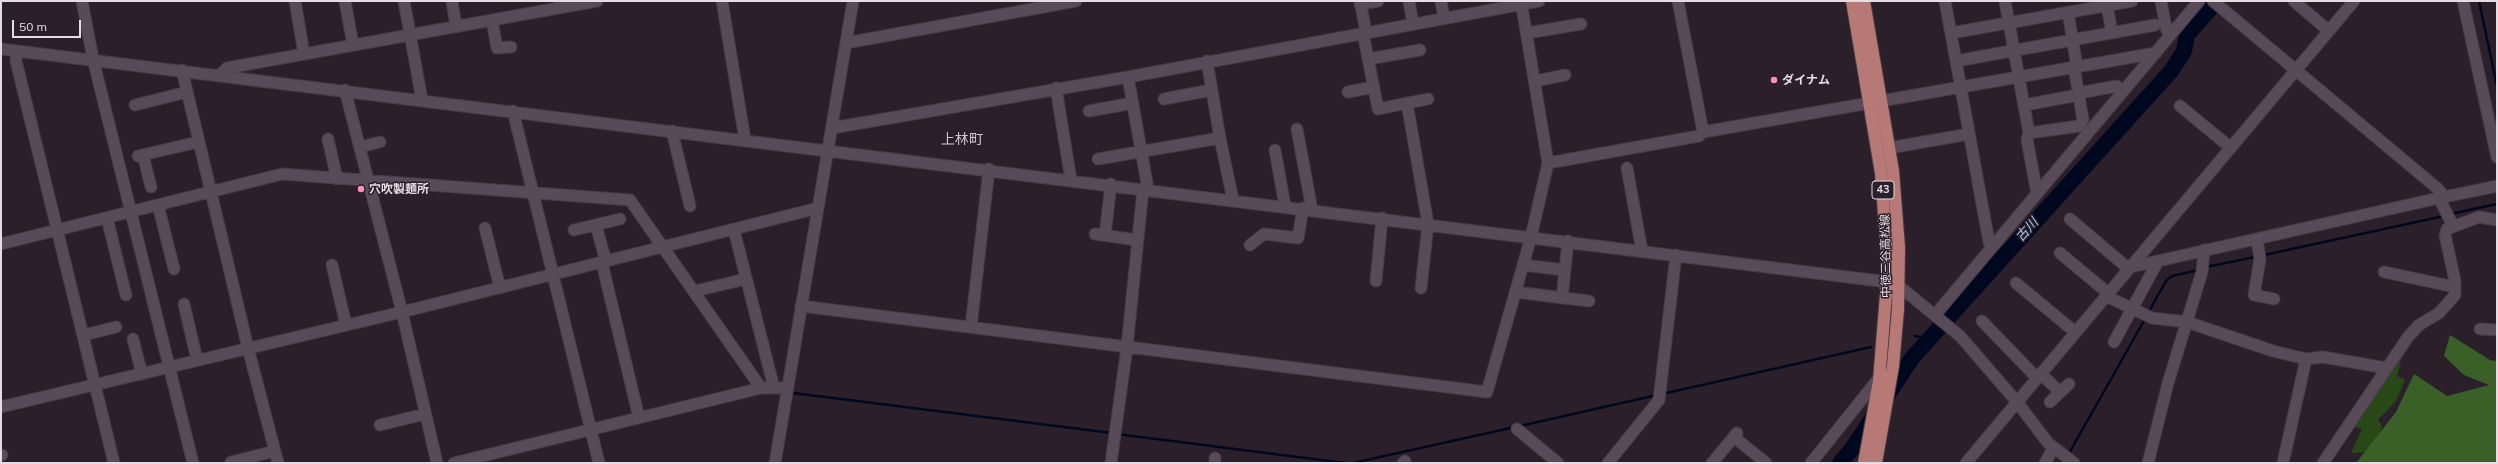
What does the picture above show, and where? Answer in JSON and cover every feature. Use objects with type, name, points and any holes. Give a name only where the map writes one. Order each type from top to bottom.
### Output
[{"type":"main road","name":"中徳三谷高松線","points":[[1852,1],[1875,102],[1889,148],[1897,218],[1893,284],[1893,366],[1876,463]]},
{"type":"main road","name":"中徳三谷高松線","points":[[1864,1],[1893,284],[1879,379],[1864,463]]},
{"type":"street","points":[[82,1],[93,59],[171,367],[193,463]]},
{"type":"street","points":[[295,1],[304,54]]},
{"type":"street","points":[[345,1],[353,45]]},
{"type":"street","points":[[404,1],[422,100]]},
{"type":"street","points":[[452,1],[456,26]]},
{"type":"street","points":[[220,75],[227,68],[492,20],[565,4],[597,1]]},
{"type":"street","points":[[722,1],[745,140]]},
{"type":"street","points":[[775,463],[853,1]]},
{"type":"street","points":[[846,43],[1076,1]]},
{"type":"street","points":[[1378,1],[1360,2],[1368,59],[1378,109],[1428,99]]},
{"type":"street","points":[[1409,1],[1412,24]]},
{"type":"street","points":[[1441,1],[1444,18]]},
{"type":"street","points":[[832,128],[1364,33],[1444,18],[1490,6],[1539,1]]},
{"type":"street","points":[[1678,1],[1703,132]]},
{"type":"street","points":[[1945,1],[1989,242]]},
{"type":"street","points":[[2004,1],[2029,133],[2027,139],[2037,194]]},
{"type":"street","points":[[1951,33],[2132,1]]},
{"type":"street","points":[[2161,1],[2166,28],[2170,36]]},
{"type":"street","points":[[1937,317],[2037,194],[2199,1]]},
{"type":"street","points":[[2213,1],[2297,69],[2442,198],[2452,226]]},
{"type":"street","points":[[2294,1],[2329,32]]},
{"type":"street","points":[[1966,463],[2354,1]]},
{"type":"street","points":[[2463,1],[2497,157]]},
{"type":"street","points":[[801,306],[1487,392],[1531,237],[1548,163],[1521,2]]},
{"type":"street","points":[[2107,6],[2112,33]]},
{"type":"street","points":[[2029,133],[2079,126],[2084,120],[2068,12]]},
{"type":"street","points":[[492,20],[497,48],[511,47]]},
{"type":"street","points":[[1527,33],[1580,24]]},
{"type":"street","points":[[1956,61],[2156,25]]},
{"type":"street","points":[[1,49],[1110,184],[1676,255],[1893,284],[1960,336],[2017,402],[2053,449],[2074,463]]},
{"type":"street","points":[[1368,59],[1420,50]]},
{"type":"street","points":[[18,51],[16,61],[114,463]]},
{"type":"street","points":[[1548,163],[1699,136],[1703,132],[2156,53]]},
{"type":"street","points":[[1206,61],[1233,200]]},
{"type":"street","points":[[182,70],[248,348],[278,463]]},
{"type":"street","points":[[1535,81],[1566,75]]},
{"type":"street","points":[[1112,463],[1127,347],[1137,240],[1146,189],[1142,151],[1128,76]]},
{"type":"street","points":[[2024,104],[2117,86]]},
{"type":"street","points":[[1348,92],[1374,87]]},
{"type":"street","points":[[1056,88],[1071,180]]},
{"type":"street","points":[[345,90],[370,182],[437,463]]},
{"type":"street","points":[[1164,99],[1212,90]]},
{"type":"street","points":[[135,105],[187,92]]},
{"type":"street","points":[[1089,111],[1133,103]]},
{"type":"street","points":[[1408,103],[1428,224],[1421,288]]},
{"type":"street","points":[[2180,106],[2231,148]]},
{"type":"street","points":[[513,111],[599,463]]},
{"type":"street","points":[[1250,245],[1264,234],[1298,238],[1307,209],[1297,129]]},
{"type":"street","points":[[672,131],[690,206]]},
{"type":"street","points":[[1889,148],[1969,134]]},
{"type":"street","points":[[1098,159],[1220,138]]},
{"type":"street","points":[[328,139],[337,179]]},
{"type":"street","points":[[151,187],[140,156],[198,142]]},
{"type":"street","points":[[360,147],[380,142]]},
{"type":"street","points":[[1275,150],[1285,206]]},
{"type":"street","points":[[1627,168],[1642,251]]},
{"type":"street","points":[[971,327],[989,169]]},
{"type":"street","points":[[1,244],[282,174],[370,182],[630,200],[761,388]]},
{"type":"street","points":[[1110,184],[1100,235],[1137,240]]},
{"type":"street","points":[[2130,268],[2158,260],[2497,186]]},
{"type":"street","points":[[158,205],[174,269]]},
{"type":"street","points":[[1,407],[604,263],[818,208]]},
{"type":"street","points":[[2323,463],[2386,368],[2419,326],[2448,304],[2455,295],[2455,286],[2445,235],[2452,226],[2479,217],[2497,220]]},
{"type":"street","points":[[107,218],[126,295]]},
{"type":"street","points":[[1376,281],[1382,264],[1382,218]]},
{"type":"street","points":[[574,230],[620,219]]},
{"type":"street","points":[[2070,219],[2130,268]]},
{"type":"street","points":[[596,225],[639,418]]},
{"type":"street","points":[[485,228],[500,288]]},
{"type":"street","points":[[734,230],[774,388]]},
{"type":"street","points":[[2257,239],[2260,259],[2254,295],[2274,300]]},
{"type":"street","points":[[1562,298],[1568,242]]},
{"type":"street","points":[[2151,462],[2187,322],[2202,272],[2204,250]]},
{"type":"street","points":[[2060,253],[2107,295],[2131,309],[2152,318],[2187,322],[2273,351],[2306,359],[2323,357],[2386,368]]},
{"type":"street","points":[[1608,463],[1660,400],[1676,255]]},
{"type":"street","points":[[2114,342],[2158,260]]},
{"type":"street","points":[[332,265],[346,325]]},
{"type":"street","points":[[1523,265],[1564,270]]},
{"type":"street","points":[[2384,272],[2455,286]]},
{"type":"street","points":[[699,290],[746,279]]},
{"type":"street","points":[[2016,283],[2075,332]]},
{"type":"street","points":[[1515,292],[1589,301]]},
{"type":"street","points":[[184,304],[198,360]]},
{"type":"street","points":[[1982,321],[2039,376],[2064,388],[2050,402]]},
{"type":"street","points":[[84,335],[116,327]]},
{"type":"street","points":[[2480,329],[2497,330]]},
{"type":"street","points":[[133,339],[142,374]]},
{"type":"street","points":[[2283,463],[2306,359]]},
{"type":"street","points":[[1811,463],[1879,379]]},
{"type":"street","points":[[454,463],[761,388],[787,388]]},
{"type":"street","points":[[380,425],[425,414]]},
{"type":"street","points":[[1517,429],[1558,463]]},
{"type":"street","points":[[1712,463],[1736,435],[1766,463]]},
{"type":"street","points":[[2045,463],[2053,449]]},
{"type":"street","points":[[231,462],[275,451]]},
{"type":"green space","points":[[2450,335],[2490,360],[2497,361],[2497,463],[2356,463],[2396,412],[2414,374],[2447,396],[2489,385],[2464,375],[2444,356]]},
{"type":"green space","points":[[2396,362],[2401,363],[2397,376],[2405,380],[2396,401],[2378,420],[2382,426],[2378,439],[2368,452],[2351,453],[2362,429],[2353,426]]},
{"type":"waterway","name":"古川","points":[[1840,463],[1852,449],[1912,358],[2172,70],[2184,51],[2187,35],[2217,1]]},
{"type":"waterway","points":[[2479,1],[2497,86]]},
{"type":"waterway","points":[[2450,214],[2497,204]]},
{"type":"waterway","points":[[2264,255],[2444,216]]},
{"type":"waterway","points":[[2206,267],[2255,257]]},
{"type":"waterway","points":[[2148,313],[2166,281],[2172,276],[2199,270]]},
{"type":"waterway","points":[[2068,455],[2145,319]]},
{"type":"waterway","points":[[1915,336],[1929,338]]},
{"type":"waterway","points":[[1662,394],[1871,347]]},
{"type":"waterway","points":[[793,393],[1112,433]]},
{"type":"waterway","points":[[1520,426],[1657,395]]},
{"type":"waterway","points":[[1353,463],[1515,427]]},
{"type":"waterway","points":[[1117,434],[1345,463]]},
{"type":"place","name":"ダイナム","points":[[1774,80]]},
{"type":"place","name":"穴吹製麺所","points":[[361,189]]},
{"type":"district","name":"上林町","points":[[962,140]]}]
